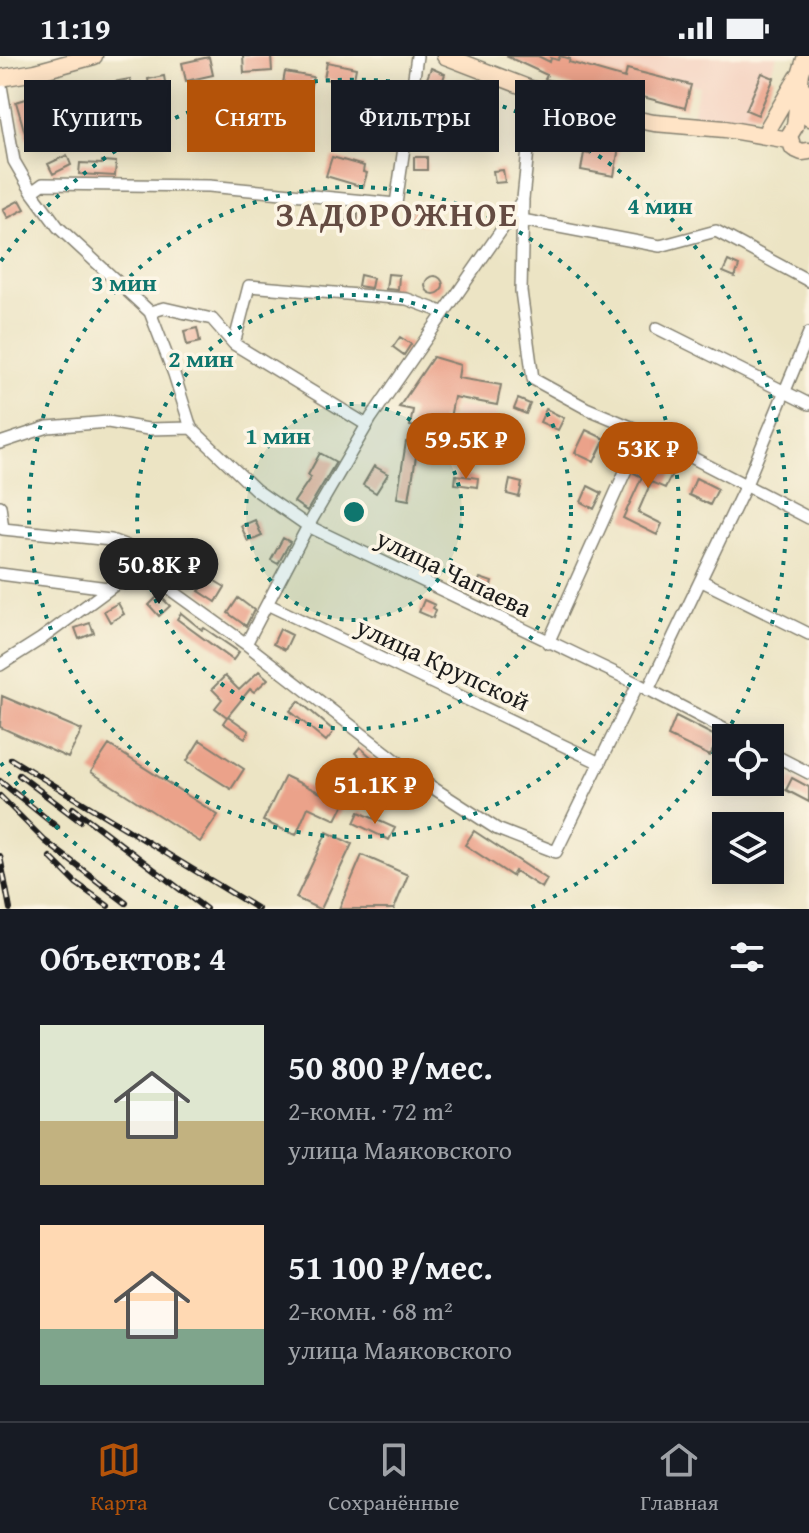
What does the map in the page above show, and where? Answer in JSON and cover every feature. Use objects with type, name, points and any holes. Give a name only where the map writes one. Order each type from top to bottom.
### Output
[{"type":"main road","points":[[0,79],[94,56]]},
{"type":"main road","points":[[445,56],[515,83]]},
{"type":"main road","points":[[804,64],[800,127],[793,148],[808,152]]},
{"type":"main road","points":[[768,128],[804,64]]},
{"type":"main road","points":[[645,121],[725,129],[800,127]]},
{"type":"main road","points":[[725,129],[800,127]]},
{"type":"street","points":[[32,192],[43,184],[209,186],[396,204],[417,56]]},
{"type":"street","name":"улица Чапаева","points":[[0,79],[14,161],[32,192],[58,227],[150,312],[191,428],[256,490],[308,526],[714,724]]},
{"type":"street","points":[[528,152],[523,199],[521,291],[533,379],[809,518]]},
{"type":"street","points":[[246,644],[308,526],[367,425],[442,312],[523,199]]},
{"type":"street","points":[[522,220],[660,246],[716,231],[809,281]]},
{"type":"street","points":[[234,344],[249,286],[407,299],[442,312]]},
{"type":"street","points":[[150,312],[164,308],[212,319],[234,344],[367,425]]},
{"type":"street","points":[[657,328],[809,404]]},
{"type":"street","points":[[0,506],[3,529],[111,540],[127,546],[139,567],[246,644],[424,782],[497,829],[556,852],[600,763],[702,581],[809,333]]},
{"type":"street","points":[[0,443],[48,427],[108,422],[148,429],[191,428]]},
{"type":"street","points":[[548,643],[643,432]]},
{"type":"street","points":[[0,665],[139,567]]},
{"type":"street","points":[[0,574],[108,588]]},
{"type":"street","points":[[702,581],[809,634]]},
{"type":"street","name":"улица Крупской","points":[[267,604],[600,763]]},
{"type":"street","points":[[784,760],[809,773]]},
{"type":"shaded area","points":[[560,56],[777,56],[752,117],[691,119],[699,86],[628,69],[624,77],[569,62],[569,59]]},
{"type":"shaded area","points":[[455,406],[497,412],[494,429],[452,423]]},
{"type":"building","points":[[243,56],[271,56],[272,71],[244,73]]},
{"type":"building","points":[[506,56],[538,56],[550,62],[551,58],[558,60],[560,56],[570,59],[569,62],[625,78],[627,69],[691,85],[685,108],[645,98],[645,80],[549,80],[545,79],[547,75]]},
{"type":"building","points":[[209,57],[213,75],[186,81],[182,63]]},
{"type":"building","points":[[327,62],[356,68],[354,80],[324,79]]},
{"type":"building","points":[[431,68],[445,74],[443,80],[426,80]]},
{"type":"building","points":[[285,72],[313,77],[312,80],[284,80]]},
{"type":"building","points":[[762,73],[774,78],[758,115],[746,110]]},
{"type":"building","points":[[164,76],[165,80],[148,80]]},
{"type":"building","points":[[24,100],[24,130],[16,102]]},
{"type":"building","points":[[618,152],[614,176],[581,170],[584,153]]},
{"type":"building","points":[[67,155],[71,165],[53,174],[48,164]]},
{"type":"building","points":[[332,157],[364,166],[363,172],[367,173],[363,187],[326,176]]},
{"type":"building","points":[[414,157],[427,157],[427,170],[414,170]]},
{"type":"building","points":[[102,161],[116,162],[115,176],[79,174],[80,163],[102,164]]},
{"type":"building","points":[[503,170],[505,182],[495,183],[493,171]]},
{"type":"building","points":[[20,200],[25,209],[8,218],[3,209]]},
{"type":"building","points":[[412,210],[426,213],[424,225],[409,222]]},
{"type":"building","points":[[346,214],[358,214],[357,225],[346,224]]},
{"type":"building","points":[[728,261],[739,266],[735,277],[723,272]]},
{"type":"building","points":[[388,274],[399,275],[398,290],[386,289]]},
{"type":"building","points":[[360,275],[373,278],[371,288],[358,286]]},
{"type":"building","points":[[434,276],[443,285],[434,294],[425,285]]},
{"type":"building","points":[[197,328],[200,342],[187,345],[184,331]]},
{"type":"building","points":[[400,337],[411,344],[404,355],[393,347]]},
{"type":"building","points":[[433,357],[460,365],[458,378],[501,385],[497,405],[454,397],[450,418],[442,417],[439,432],[410,426],[413,410],[399,407]]},
{"type":"building","points":[[518,399],[530,404],[526,414],[514,409]]},
{"type":"building","points":[[546,409],[564,418],[558,430],[540,422]]},
{"type":"building","points":[[586,430],[605,439],[594,462],[575,453]]},
{"type":"building","points":[[406,442],[418,444],[409,500],[397,498]]},
{"type":"building","points":[[643,452],[675,468],[665,488],[651,482],[638,512],[662,524],[657,535],[623,518],[642,477],[634,473]]},
{"type":"building","points":[[320,453],[336,462],[307,511],[294,502],[311,477],[308,475]]},
{"type":"building","points":[[374,466],[388,474],[376,493],[363,485]]},
{"type":"building","points":[[456,475],[478,478],[477,487],[455,484]]},
{"type":"building","points":[[696,478],[718,489],[710,505],[689,495]]},
{"type":"building","points":[[510,480],[522,483],[519,497],[507,494]]},
{"type":"building","points":[[588,486],[602,493],[594,509],[581,502]]},
{"type":"building","points":[[255,520],[262,536],[248,542],[241,526]]},
{"type":"building","points":[[283,538],[290,542],[278,564],[271,560]]},
{"type":"building","points":[[210,578],[225,587],[216,602],[199,591]]},
{"type":"building","points":[[480,578],[492,582],[484,593],[475,590]]},
{"type":"building","points":[[159,595],[170,606],[159,616],[149,605]]},
{"type":"building","points":[[238,598],[254,610],[246,626],[228,613]]},
{"type":"building","points":[[424,600],[435,605],[433,618],[419,612]]},
{"type":"building","points":[[118,603],[124,614],[110,622],[104,611]]},
{"type":"building","points":[[181,613],[239,652],[233,660],[177,619]]},
{"type":"building","points":[[90,623],[94,633],[79,639],[75,628]]},
{"type":"building","points":[[280,629],[292,635],[285,650],[273,644]]},
{"type":"building","points":[[259,671],[268,679],[254,692],[250,689],[228,716],[249,731],[245,738],[223,723],[227,717],[215,708],[222,699],[212,689],[225,676],[239,690]]},
{"type":"building","points":[[2,696],[82,730],[68,758],[0,727]]},
{"type":"building","points":[[299,701],[334,731],[326,741],[290,711]]},
{"type":"building","points":[[676,716],[712,734],[712,752],[710,756],[668,736]]},
{"type":"building","points":[[200,740],[244,769],[231,789],[187,761]]},
{"type":"building","points":[[109,745],[218,815],[200,842],[91,772]]},
{"type":"building","points":[[360,747],[391,775],[386,780],[355,753]]},
{"type":"building","points":[[285,776],[344,804],[336,820],[308,807],[296,835],[263,821]]},
{"type":"building","points":[[792,778],[809,787],[809,802],[786,790]]},
{"type":"building","points":[[359,812],[395,828],[389,840],[354,823]]},
{"type":"building","points":[[474,831],[547,879],[542,888],[515,871],[512,876],[465,845]]},
{"type":"building","points":[[327,832],[352,844],[319,909],[296,898]]},
{"type":"building","points":[[362,855],[408,875],[394,909],[339,909]]},
{"type":"railway","points":[[11,759],[258,909]]},
{"type":"railway","points":[[19,775],[80,821]]},
{"type":"railway","points":[[0,781],[57,827]]},
{"type":"railway","points":[[0,796],[45,841],[126,903]]},
{"type":"railway","points":[[73,808],[206,909]]},
{"type":"railway","points":[[0,856],[10,909]]},
{"type":"railway","points":[[50,857],[76,883],[108,906]]},
{"type":"district","name":"ЗАДОРОЖНОЕ","points":[[397,214]]}]
